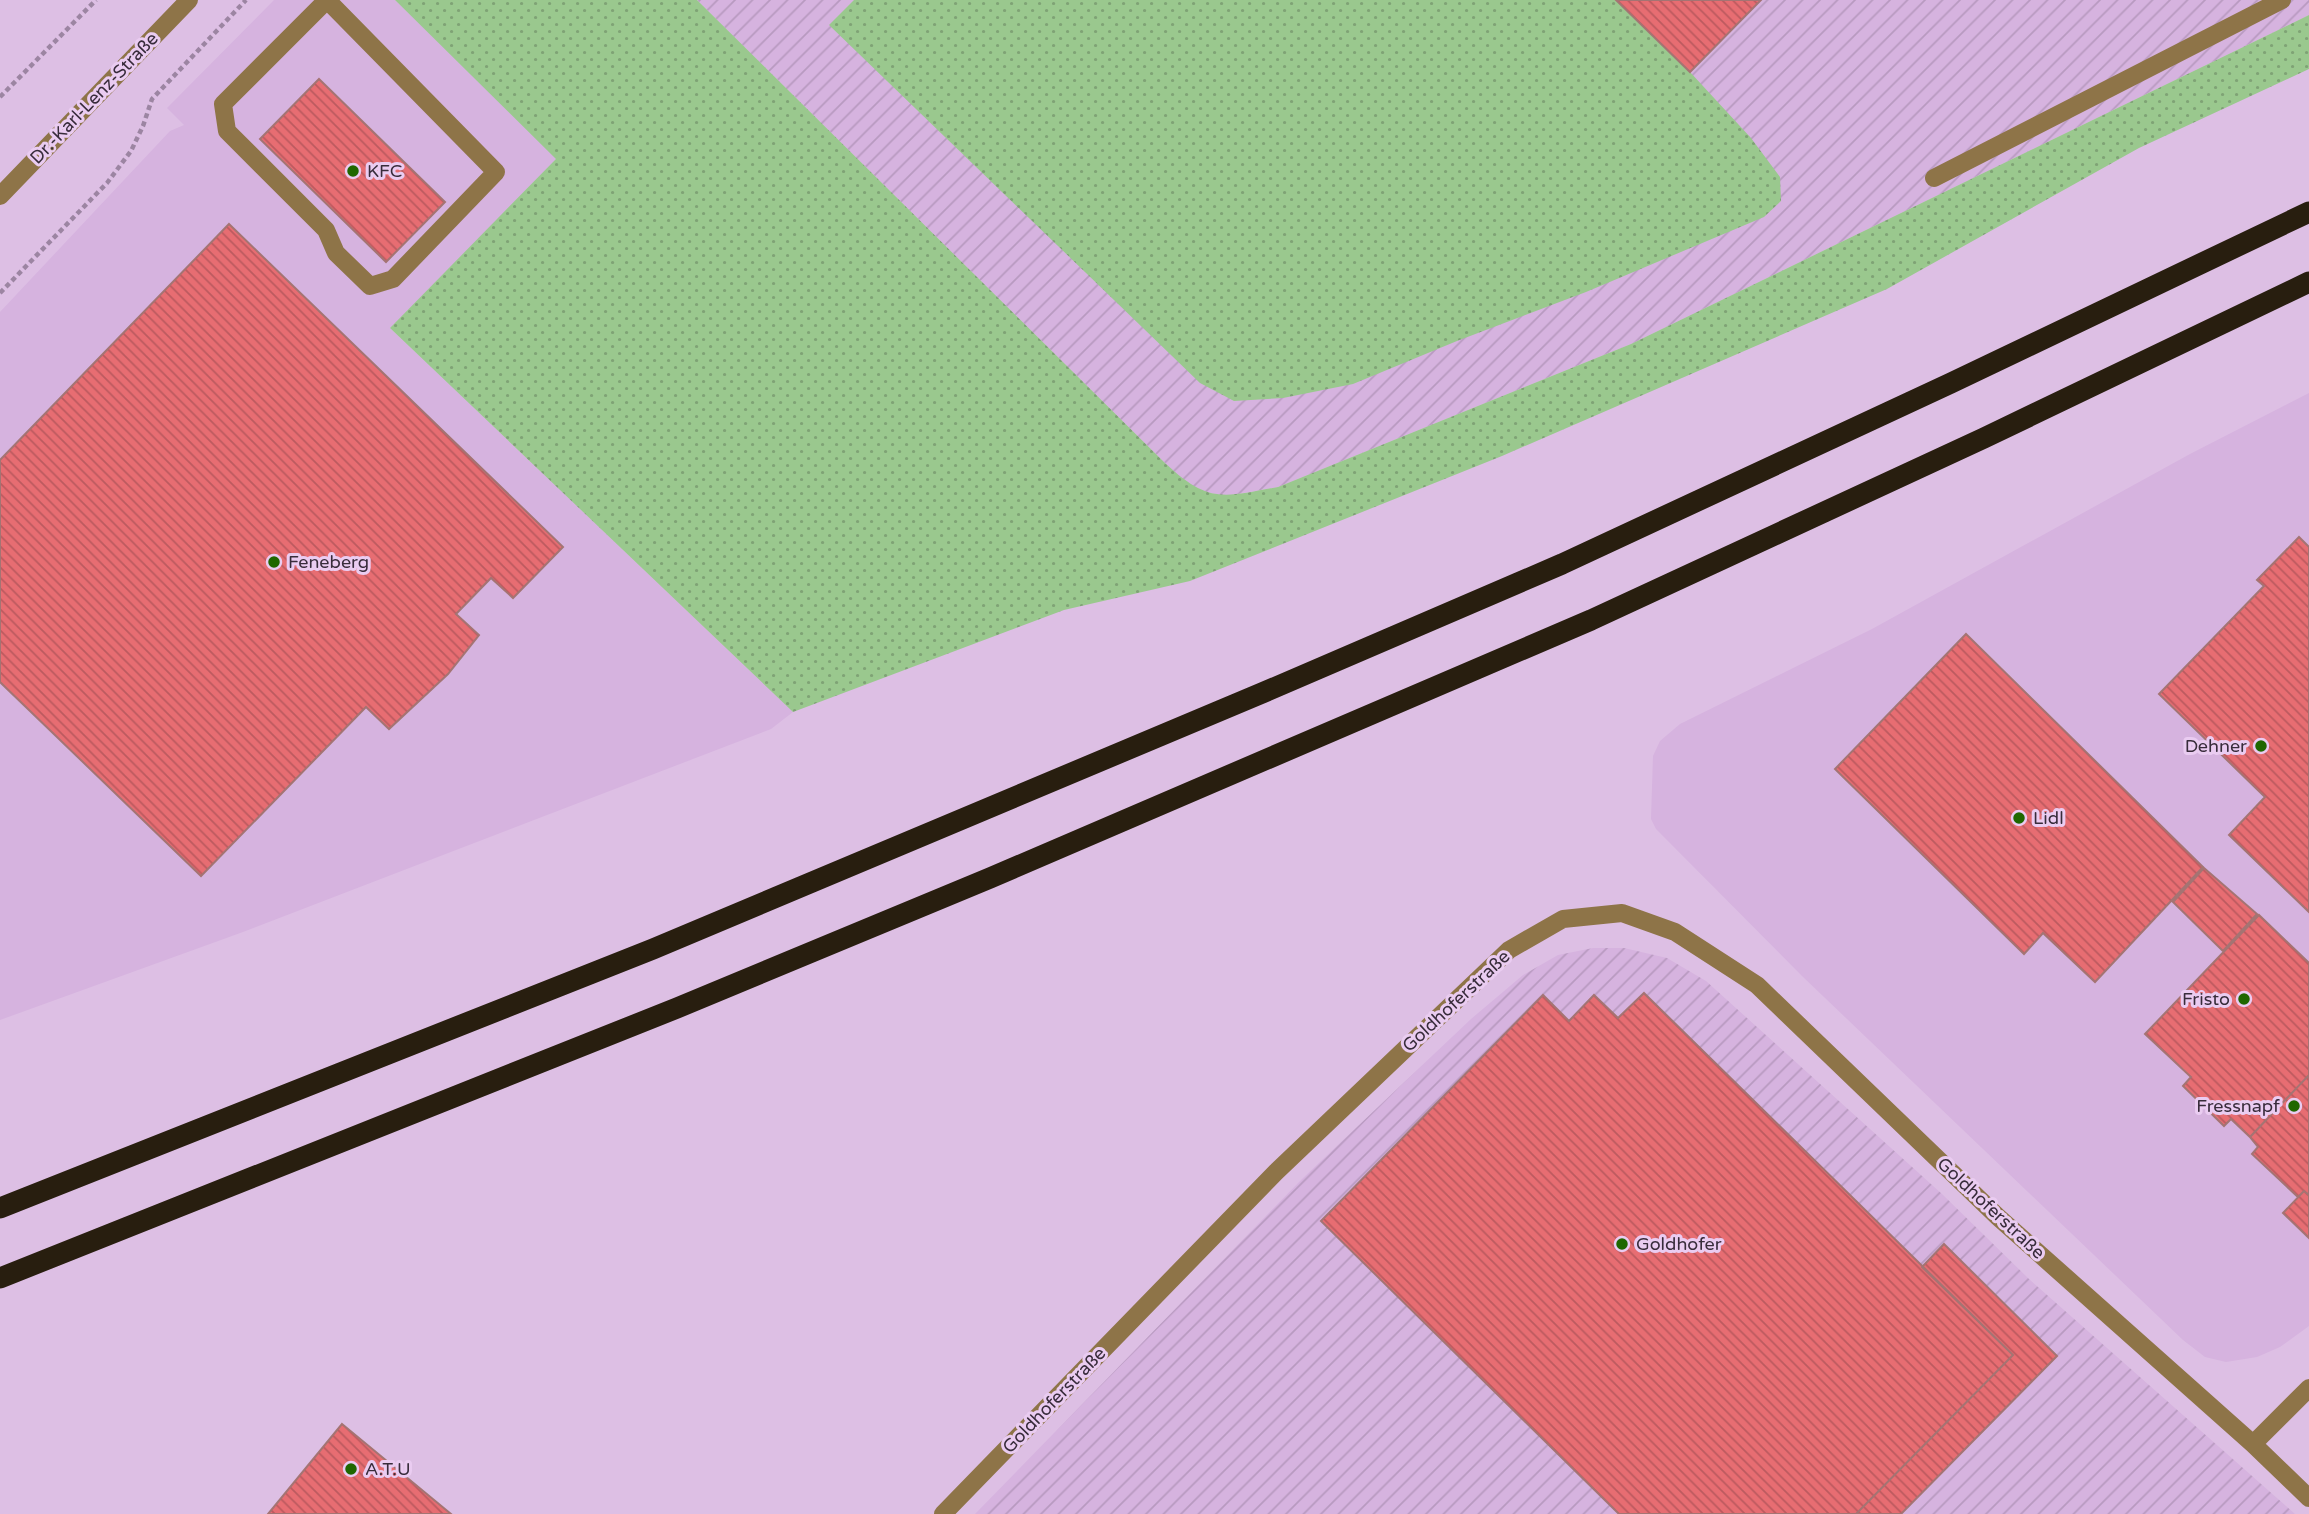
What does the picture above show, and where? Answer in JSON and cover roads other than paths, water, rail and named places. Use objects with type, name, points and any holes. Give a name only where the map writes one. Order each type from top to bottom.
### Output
[{"type":"highway","points":[[0,1208],[665,943],[1537,575],[1939,389],[2309,212]]},
{"type":"highway","points":[[0,1278],[702,997],[990,878],[1591,620],[1984,438],[2309,282]]},
{"type":"street","name":"Dr.-Karl-Lenz-Straße","points":[[0,196],[189,0]]},
{"type":"street","points":[[327,0],[496,172],[393,279],[370,286],[336,253],[326,230],[227,131],[223,104],[327,0]]},
{"type":"street","points":[[1934,178],[2282,0]]},
{"type":"street","name":"Goldhoferstraße","points":[[943,1514],[1276,1172],[1509,950],[1563,919],[1622,913],[1675,932],[1756,985],[1998,1217],[2309,1497]]},
{"type":"street","points":[[2253,1444],[2309,1388]]},
{"type":"place","name":"KFC","points":[[353,171]]},
{"type":"place","name":"Feneberg","points":[[274,562]]},
{"type":"place","name":"Dehner","points":[[2261,746]]},
{"type":"place","name":"Lidl","points":[[2019,818]]},
{"type":"place","name":"Fristo","points":[[2244,999]]},
{"type":"place","name":"Fressnapf","points":[[2294,1106]]},
{"type":"place","name":"Goldhofer","points":[[1622,1244]]},
{"type":"place","name":"A.T.U","points":[[351,1469]]}]
